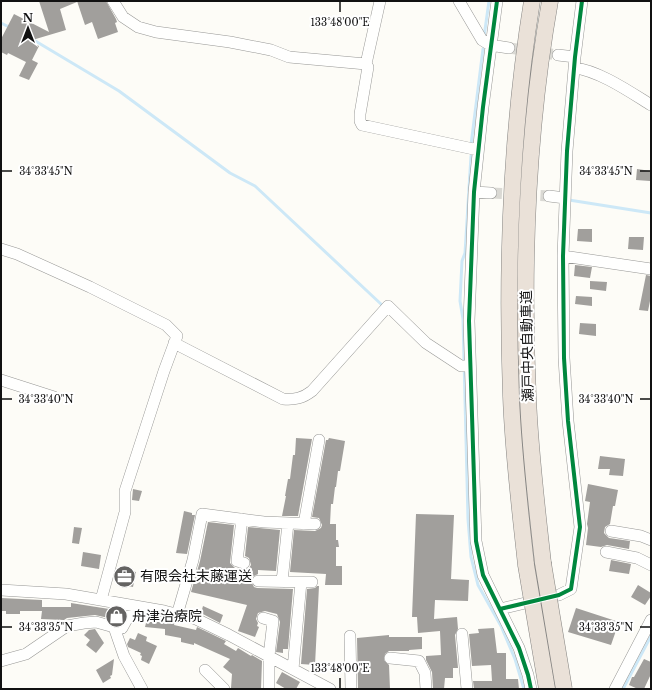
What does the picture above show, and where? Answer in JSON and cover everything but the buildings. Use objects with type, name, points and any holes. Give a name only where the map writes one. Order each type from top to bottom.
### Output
[{"type":"highway","name":"瀬戸中央自動車道","points":[[532,1],[524,59],[513,170],[509,314],[511,397],[516,473],[526,565],[547,689]]},
{"type":"highway","name":"瀬戸中央自動車道","points":[[550,1],[538,83],[530,170],[526,314],[528,397],[533,469],[543,563],[564,689]]},
{"type":"street","points":[[113,1],[123,17],[138,27],[156,32],[250,46],[271,50],[289,57],[366,64]]},
{"type":"street","points":[[380,1],[366,64],[368,67],[360,114],[360,121],[362,125],[478,150]]},
{"type":"street","points":[[459,1],[482,40],[490,45],[509,48]]},
{"type":"street","points":[[497,1],[490,45],[474,192],[469,321],[465,366],[476,541],[483,575],[519,648],[531,689]]},
{"type":"street","points":[[500,609],[559,595],[571,589],[580,527],[568,421],[564,358],[562,256],[567,151],[574,62],[582,1]]},
{"type":"street","points":[[558,55],[574,62],[580,68],[613,82],[651,105]]},
{"type":"street","points":[[474,192],[491,193]]},
{"type":"street","points":[[549,196],[565,198]]},
{"type":"street","points":[[1,249],[17,254],[90,287],[166,325],[177,336],[125,491],[125,512],[100,600]]},
{"type":"street","points":[[562,256],[651,269]]},
{"type":"street","points":[[174,343],[283,399],[295,400],[312,391],[388,306],[426,343],[465,366]]},
{"type":"street","points":[[1,380],[54,398]]},
{"type":"street","points":[[177,615],[193,560],[202,514],[242,519],[309,524],[319,440]]},
{"type":"street","points":[[242,519],[237,561],[244,563]]},
{"type":"street","points":[[282,582],[288,523]]},
{"type":"street","points":[[611,531],[641,536],[651,540]]},
{"type":"street","points":[[606,552],[637,558],[651,565]]},
{"type":"street","points":[[258,582],[307,582],[294,669]]},
{"type":"street","points":[[1,590],[66,594],[196,619],[294,669],[316,686],[330,689]]},
{"type":"street","points":[[1,661],[26,654],[67,626],[96,622],[122,628],[133,606]]},
{"type":"street","points":[[262,618],[273,620],[269,656],[269,689]]},
{"type":"street","points":[[615,689],[651,620]]},
{"type":"street","points":[[114,627],[124,656],[142,689]]},
{"type":"street","points":[[462,634],[467,689]]},
{"type":"street","points":[[350,636],[351,689]]},
{"type":"street","points":[[390,658],[419,660],[425,673],[426,689]]},
{"type":"street","points":[[205,670],[224,689]]},
{"type":"waterway","points":[[484,37],[489,1]]},
{"type":"waterway","points":[[1,23],[11,28]]},
{"type":"waterway","points":[[32,39],[119,91],[230,173],[255,186],[382,305]]},
{"type":"waterway","points":[[471,145],[483,49]]},
{"type":"waterway","points":[[471,156],[465,253],[462,261],[460,301],[463,319],[468,519],[471,557],[478,585],[501,626],[515,659],[524,689]]},
{"type":"waterway","points":[[569,200],[651,213]]},
{"type":"waterway","points":[[623,689],[651,636]]},
{"type":"tunnel","points":[[509,48],[558,55]]},
{"type":"tunnel","points":[[491,193],[549,196]]},
{"type":"cycle path","points":[[497,1],[483,107],[474,192],[469,321],[476,541],[483,575],[519,648],[531,689]]},
{"type":"cycle path","points":[[500,609],[559,595],[571,589],[580,527],[568,421],[564,358],[563,256],[567,151],[575,57],[582,1]]},
{"type":"place","name":"有限会社末藤運送","points":[[124,576]]},
{"type":"place","name":"舟津治療院","points":[[116,616]]}]
